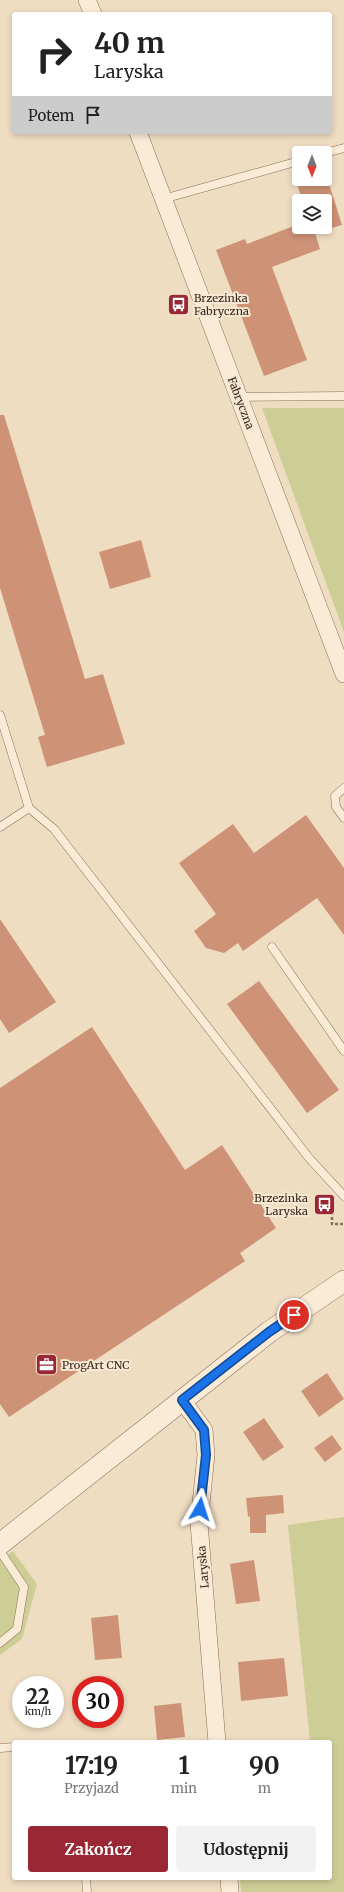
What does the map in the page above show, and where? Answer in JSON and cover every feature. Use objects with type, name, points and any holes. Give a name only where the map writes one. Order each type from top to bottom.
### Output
[{"type":"street","points":[[88,0],[92,12]]},
{"type":"street","name":"Fabryczna","points":[[139,134],[344,674]]},
{"type":"street","points":[[0,1544],[269,1332],[344,1281]]},
{"type":"street","name":"Laryska","points":[[182,1400],[204,1430],[206,1455],[199,1522],[218,1740]]},
{"type":"street","points":[[229,1880],[230,1892]]},
{"type":"lane","points":[[332,151],[344,148]]},
{"type":"lane","points":[[163,199],[292,162]]},
{"type":"lane","points":[[238,397],[344,396]]},
{"type":"lane","points":[[0,716],[29,808],[54,828],[309,1158],[344,1196]]},
{"type":"lane","points":[[344,788],[335,796],[336,807],[344,818]]},
{"type":"lane","points":[[0,827],[29,808]]},
{"type":"lane","points":[[272,947],[344,1051]]},
{"type":"lane","points":[[0,1551],[24,1587],[17,1629],[0,1643]]},
{"type":"lane","points":[[0,1748],[12,1747]]},
{"type":"lane","points":[[86,1880],[87,1892]]},
{"type":"path","points":[[331,1183],[332,1224],[344,1224]]},
{"type":"green space","points":[[262,408],[344,408],[344,632]]},
{"type":"green space","points":[[344,1517],[344,1892],[241,1892],[240,1880],[332,1880],[332,1740],[310,1740],[288,1525]]},
{"type":"green space","points":[[13,1551],[37,1584],[22,1639],[0,1655],[0,1560]]},
{"type":"building","points":[[298,186],[330,186],[342,225],[332,228],[332,194],[300,194]]},
{"type":"building","points":[[292,227],[292,234],[315,234],[320,249],[272,267],[307,360],[264,376],[216,250],[245,239],[247,244]]},
{"type":"building","points":[[0,415],[4,415],[85,679],[103,674],[125,744],[47,767],[38,737],[45,735],[0,588]]},
{"type":"building","points":[[141,540],[151,577],[110,589],[99,552]]},
{"type":"building","points":[[306,815],[344,868],[344,935],[317,898],[243,951],[238,943],[224,953],[206,948],[194,931],[216,914],[179,863],[233,824],[254,853]]},
{"type":"building","points":[[0,919],[56,1002],[9,1033],[0,1019]]},
{"type":"building","points":[[259,981],[339,1090],[307,1113],[227,1004]]},
{"type":"building","points":[[92,1027],[185,1170],[222,1145],[276,1228],[240,1253],[245,1261],[9,1417],[0,1404],[0,1088]]},
{"type":"building","points":[[327,1373],[344,1399],[319,1417],[301,1391]]},
{"type":"building","points":[[264,1418],[284,1447],[263,1461],[243,1432]]},
{"type":"building","points":[[332,1435],[342,1449],[325,1462],[314,1448]]},
{"type":"building","points":[[283,1495],[284,1513],[266,1515],[266,1533],[250,1533],[250,1516],[248,1517],[246,1498]]},
{"type":"building","points":[[254,1560],[260,1601],[236,1604],[230,1564]]},
{"type":"building","points":[[118,1615],[122,1658],[95,1660],[91,1618]]},
{"type":"building","points":[[284,1658],[288,1696],[241,1701],[238,1662]]},
{"type":"building","points":[[181,1703],[185,1737],[157,1740],[154,1706]]},
{"type":"place","name":"Brzezinka Fabryczna","points":[[179,304]]},
{"type":"place","name":"Brzezinka Laryska","points":[[324,1204]]},
{"type":"place","name":"ProgArt CNC","points":[[47,1365]]},
{"type":"route","points":[[200,1509],[206,1455],[204,1430],[182,1400],[269,1332],[294,1315]]}]
